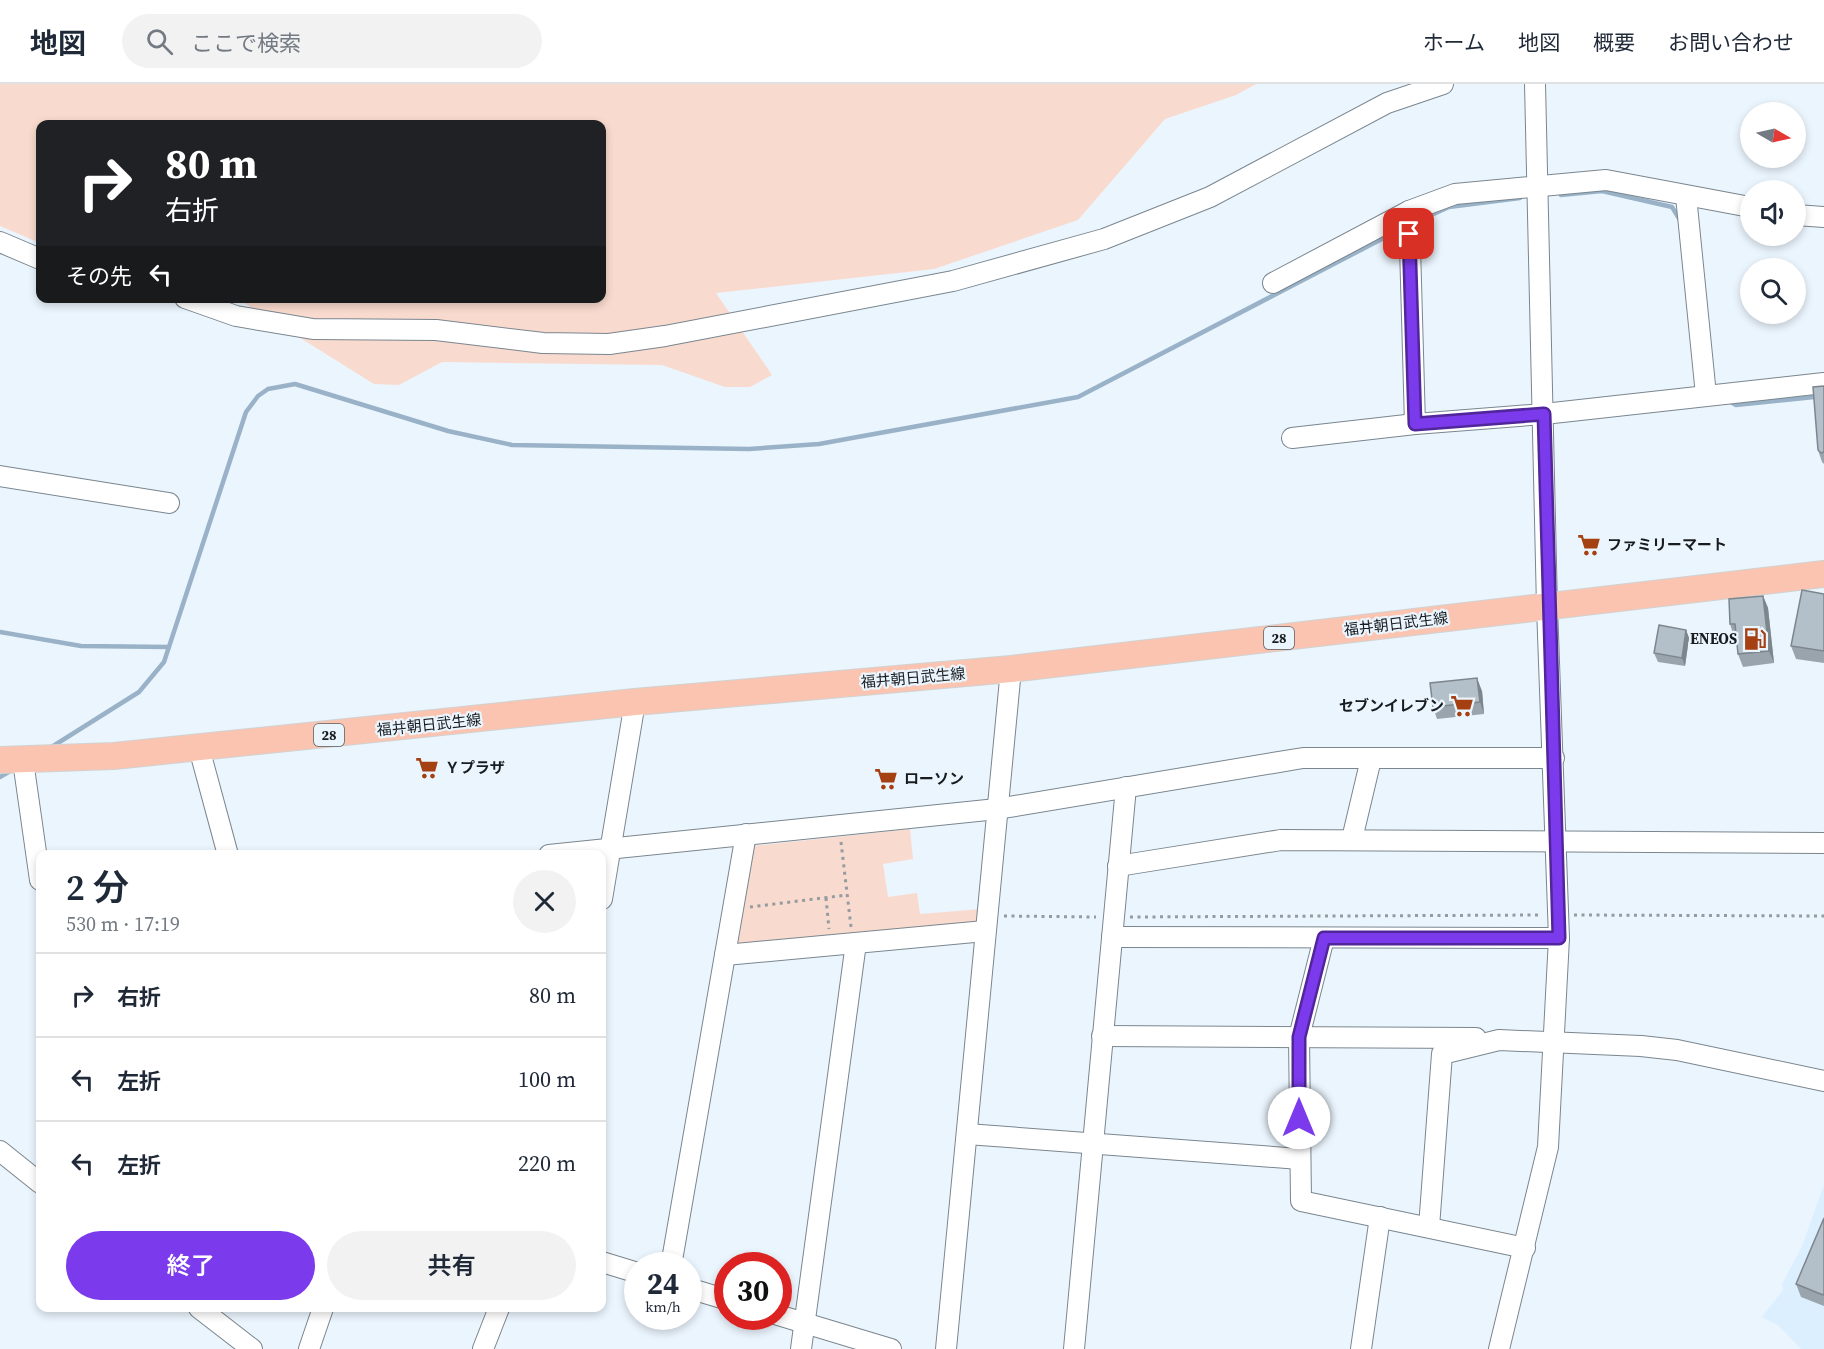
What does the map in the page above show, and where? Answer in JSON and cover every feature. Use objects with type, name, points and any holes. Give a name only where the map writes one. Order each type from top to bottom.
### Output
[{"type":"main road","name":"福井朝日武生線","points":[[11,760],[114,756],[635,702],[1011,669],[1824,574]]},
{"type":"street","points":[[199,303],[236,316],[313,329],[436,330],[543,343],[609,344],[665,336],[953,280],[1104,239],[1168,216],[1210,197],[1387,103],[1443,84]]},
{"type":"street","points":[[1499,1349],[1548,1147],[1559,938],[1547,607],[1535,84]]},
{"type":"street","points":[[1273,283],[1408,211],[1455,194],[1606,180],[1740,205]]},
{"type":"street","points":[[1686,196],[1706,395]]},
{"type":"street","points":[[1408,211],[1415,424]]},
{"type":"street","points":[[1806,216],[1824,217]]},
{"type":"street","points":[[0,242],[36,257]]},
{"type":"street","points":[[1292,438],[1415,424],[1544,414],[1824,383]]},
{"type":"street","points":[[0,476],[169,503]]},
{"type":"street","points":[[946,1349],[1011,669]]},
{"type":"street","points":[[606,876],[635,702]]},
{"type":"street","points":[[199,748],[227,850]]},
{"type":"street","points":[[593,850],[997,809],[1303,758],[1554,758]]},
{"type":"street","points":[[1352,839],[1371,759]]},
{"type":"street","points":[[11,760],[36,863]]},
{"type":"street","points":[[1074,1349],[1126,787]]},
{"type":"street","points":[[673,1252],[746,834]]},
{"type":"street","points":[[1118,866],[1281,840],[1824,843]]},
{"type":"street","points":[[725,956],[831,946],[854,937],[986,924]]},
{"type":"street","points":[[1112,927],[1324,938],[1559,938]]},
{"type":"street","points":[[801,1349],[854,937]]},
{"type":"street","points":[[1324,938],[1299,1037],[1301,1201],[1525,1248]]},
{"type":"street","points":[[1102,1036],[1554,1041],[1677,1050],[1824,1082]]},
{"type":"street","points":[[1429,1227],[1442,1054],[1499,1040]]},
{"type":"street","points":[[967,1134],[1300,1159]]},
{"type":"street","points":[[0,1151],[36,1180]]},
{"type":"street","points":[[1361,1349],[1380,1217]]},
{"type":"street","points":[[606,1263],[624,1269]]},
{"type":"street","points":[[204,1312],[252,1349]]},
{"type":"street","points":[[309,1349],[323,1312]]},
{"type":"street","points":[[483,1349],[497,1312]]},
{"type":"street","points":[[792,1319],[891,1349]]},
{"type":"path","points":[[839,825],[854,937]]},
{"type":"path","points":[[733,909],[847,895]]},
{"type":"path","points":[[826,898],[831,946]]},
{"type":"path","points":[[986,924],[1112,927],[1559,915],[1824,916]]},
{"type":"shaded area","points":[[0,84],[1256,84],[1236,95],[1165,119],[1078,220],[934,269],[716,293],[772,375],[750,387],[725,387],[662,365],[442,362],[399,385],[374,384],[244,303],[606,303],[606,120],[36,120],[36,241],[0,226]]},
{"type":"shaded area","points":[[910,829],[913,859],[883,864],[888,897],[917,893],[920,914],[982,909],[981,924],[734,946],[752,846]]},
{"type":"shaded area","points":[[1824,1185],[1824,1349],[1801,1349],[1779,1326],[1762,1317],[1783,1290],[1782,1284],[1802,1246]]},
{"type":"building","points":[[1824,386],[1824,452],[1821,453],[1818,450],[1813,387]]},
{"type":"building","points":[[1802,590],[1824,594],[1824,651],[1791,646]]},
{"type":"building","points":[[1763,596],[1769,651],[1738,654],[1735,624],[1730,624],[1729,599]]},
{"type":"building","points":[[1659,625],[1686,630],[1682,658],[1654,653]]},
{"type":"building","points":[[1477,678],[1480,702],[1433,707],[1430,683]]},
{"type":"building","points":[[1824,1218],[1824,1293],[1823,1295],[1796,1284]]},
{"type":"waterway","points":[[1561,195],[1602,191],[1672,207],[1680,220]]},
{"type":"waterway","points":[[1416,222],[1449,207],[1520,198]]},
{"type":"waterway","points":[[50,748],[139,692],[164,662],[246,412],[258,396],[268,389],[295,384],[448,431],[512,445],[749,449],[819,444],[1078,397],[1403,228]]},
{"type":"waterway","points":[[1727,400],[1736,405],[1824,396]]},
{"type":"waterway","points":[[0,632],[81,646],[169,647]]},
{"type":"waterway","points":[[0,777],[12,770]]},
{"type":"place","name":"ファミリーマート","points":[[1589,545]]},
{"type":"place","name":"ENEOS","points":[[1755,639]]},
{"type":"place","name":"セブンイレブン","points":[[1462,706]]},
{"type":"place","name":"Ｙプラザ","points":[[427,768]]},
{"type":"place","name":"ローソン","points":[[886,779]]},
{"type":"route","points":[[1299,1118],[1299,1037],[1324,938],[1559,938],[1547,607],[1544,414],[1415,424],[1409,234]]}]
